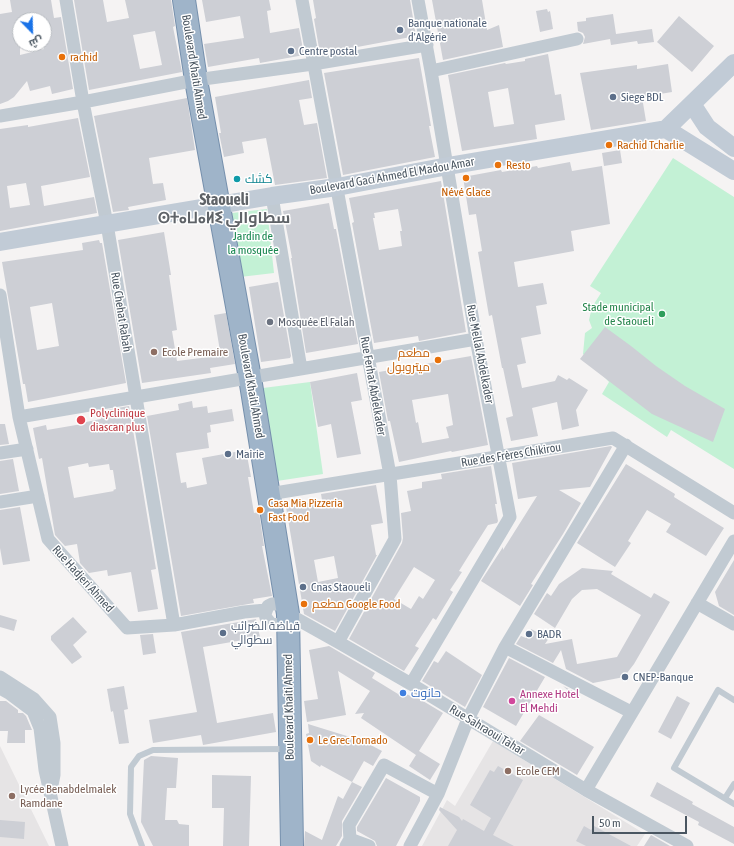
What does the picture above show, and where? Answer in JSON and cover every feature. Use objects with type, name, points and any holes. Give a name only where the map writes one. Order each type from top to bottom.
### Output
[{"type":"highway","name":"Boulevard Khaiti Ahmed","points":[[184,0],[196,80],[250,378],[269,494],[282,614],[292,846]]},
{"type":"main road","points":[[734,63],[666,129],[734,172]]},
{"type":"main road","points":[[692,104],[707,127],[734,148]]},
{"type":"main road","name":"Boulevard Gaci Ahmed El Madou Amar","points":[[0,242],[272,196],[337,187],[448,166],[666,129]]},
{"type":"street","name":"Rue Chehat Rabah","points":[[66,0],[83,102],[107,224],[174,625]]},
{"type":"street","name":"Rue Ferhat Abdelkader","points":[[302,0],[390,475],[395,539],[338,642]]},
{"type":"street","name":"Rue Mellal Abdelkader","points":[[411,684],[510,517],[500,456],[476,339],[432,72],[418,0]]},
{"type":"street","points":[[432,72],[577,39]]},
{"type":"street","points":[[0,116],[83,102],[196,80],[313,64],[427,45]]},
{"type":"street","points":[[272,196],[301,369]]},
{"type":"street","name":"Rue Hadjeri Ahmed","points":[[0,295],[19,417],[48,539],[127,628],[174,625],[282,614]]},
{"type":"street","points":[[19,417],[476,339]]},
{"type":"street","name":"Rue des Frères Chikirou","points":[[269,494],[613,438],[734,513]]},
{"type":"street","points":[[410,846],[438,794],[468,719],[505,647],[626,446]]},
{"type":"street","points":[[0,453],[27,449]]},
{"type":"street","points":[[0,502],[38,496]]},
{"type":"street","points":[[586,790],[734,541]]},
{"type":"street","points":[[697,603],[734,624]]},
{"type":"street","name":"Rue Sahraoui Tahar","points":[[282,614],[338,642],[411,684],[586,790],[687,846]]},
{"type":"street","points":[[505,647],[631,712]]},
{"type":"street","points":[[0,677],[34,699],[50,717],[54,743],[54,774],[51,791]]},
{"type":"street","points":[[0,688],[33,711],[40,728],[45,770],[51,791],[62,846]]},
{"type":"street","points":[[369,846],[348,842],[349,825],[384,765],[438,794]]},
{"type":"lane","points":[[734,700],[718,690],[674,768],[734,804]]},
{"type":"lane","points":[[142,846],[130,814],[131,767],[139,756],[153,750],[289,749]]},
{"type":"lane","points":[[725,798],[734,784]]},
{"type":"shaded area","name":"Ecole CEM","points":[[493,741],[645,834],[637,846],[422,846],[447,800],[455,806]]},
{"type":"shaded area","name":"Lycée Benabdelmalek Ramdane","points":[[0,746],[49,846],[0,846]]},
{"type":"green space","name":"Stade municipal de Staoueli","points":[[673,158],[734,197],[734,469],[671,430],[667,437],[602,394],[609,382],[583,354],[585,333],[592,328],[589,320],[592,307],[601,293],[590,286]]},
{"type":"green space","name":"Jardin de la mosquée","points":[[267,209],[274,273],[240,277],[232,213]]},
{"type":"green space","points":[[310,382],[323,474],[277,481],[263,388]]},
{"type":"building","points":[[10,0],[51,0],[54,18],[61,17],[73,89],[52,94],[50,86],[30,91],[27,81],[14,97],[0,104],[0,14],[12,12]]},
{"type":"building","points":[[74,0],[103,0],[107,22],[129,18],[125,0],[171,0],[175,26],[173,27],[182,72],[89,90]],"holes":[[[155,31],[162,65],[140,69],[133,35]]]},
{"type":"building","points":[[202,0],[269,0],[271,10],[267,11],[270,33],[299,28],[304,55],[260,63],[259,58],[208,67],[204,44],[244,38],[240,16],[206,22]]},
{"type":"building","points":[[313,0],[410,0],[416,36],[320,54],[314,19],[316,18]]},
{"type":"building","points":[[432,0],[482,0],[487,30],[499,25],[503,47],[443,60]]},
{"type":"building","points":[[547,9],[548,12],[550,11],[553,29],[540,32],[536,11]]},
{"type":"building","points":[[613,14],[616,34],[652,29],[654,42],[638,44],[637,41],[611,45],[610,39],[583,44],[585,37],[583,33],[578,31],[577,22],[586,21],[586,18]]},
{"type":"building","points":[[679,16],[714,46],[692,72],[657,42]]},
{"type":"building","points":[[548,54],[555,95],[561,94],[565,120],[535,125],[537,139],[462,151],[448,75],[505,63],[525,61],[525,59]],"holes":[[[508,88],[514,124],[494,127],[488,92]]]},
{"type":"building","points":[[419,58],[435,157],[343,175],[324,73]]},
{"type":"building","name":"Siege BDL","points":[[668,64],[672,92],[642,97],[646,121],[591,130],[580,73],[637,65],[637,69]]},
{"type":"building","points":[[309,80],[312,98],[299,100],[304,125],[317,123],[327,178],[275,185],[266,138],[242,142],[244,153],[224,157],[219,133],[221,133],[215,97]]},
{"type":"building","points":[[187,98],[195,150],[149,158],[153,184],[163,183],[166,200],[128,207],[129,210],[113,212],[94,116]]},
{"type":"building","points":[[78,118],[90,177],[41,186],[44,206],[94,197],[97,213],[0,231],[0,129],[28,125],[28,127]],"holes":[[[26,183],[30,205],[10,208],[7,186]]]},
{"type":"building","points":[[620,150],[622,163],[604,166],[602,153]]},
{"type":"building","points":[[570,162],[572,171],[602,166],[610,224],[571,231],[574,251],[514,262],[518,287],[543,283],[547,304],[536,306],[541,334],[521,338],[526,363],[517,365],[522,388],[555,381],[558,375],[567,380],[569,378],[588,390],[576,410],[579,426],[562,430],[557,402],[532,408],[538,436],[511,441],[506,418],[513,416],[492,315],[489,316],[478,252],[482,251],[476,214],[469,215],[463,177],[501,170],[502,172],[537,166],[538,168]]},
{"type":"building","points":[[441,181],[466,332],[419,341],[418,336],[374,343],[352,223],[354,222],[349,198]],"holes":[[[398,209],[402,231],[400,231],[402,246],[379,250],[373,218],[375,218],[374,213]]]},
{"type":"building","points":[[329,203],[334,229],[336,229],[358,344],[306,353],[292,258],[283,211]]},
{"type":"building","points":[[164,232],[171,275],[169,275],[177,330],[172,331],[177,361],[209,357],[208,353],[220,351],[214,315],[226,313],[235,364],[210,368],[211,373],[142,383],[118,240]]},
{"type":"building","points":[[99,240],[100,243],[102,243],[126,383],[28,402],[25,384],[23,384],[2,262],[83,250],[82,243]],"holes":[[[52,303],[59,346],[37,350],[30,307]]]},
{"type":"building","name":"Mosquée El Falah","points":[[278,282],[291,356],[290,358],[261,362],[249,287]]},
{"type":"building","points":[[605,327],[685,386],[725,409],[713,442],[652,414],[580,359]]},
{"type":"building","points":[[471,356],[488,445],[399,462],[390,421],[388,421],[379,372]],"holes":[[[448,394],[453,425],[446,427],[449,438],[422,443],[418,422],[416,423],[412,400]]]},
{"type":"building","points":[[357,373],[362,400],[351,402],[361,454],[337,458],[331,424],[318,427],[310,382]]},
{"type":"building","points":[[192,401],[193,408],[207,406],[208,413],[232,409],[234,421],[210,425],[211,432],[207,433],[209,448],[176,453],[181,483],[186,482],[187,488],[207,484],[202,458],[246,450],[251,477],[248,477],[254,513],[259,512],[264,546],[262,546],[272,596],[253,599],[254,603],[181,616],[147,416],[179,410],[178,404]]},
{"type":"building","points":[[129,406],[156,569],[151,570],[158,609],[138,612],[131,572],[108,576],[107,570],[89,573],[80,563],[77,544],[65,546],[55,535],[42,458],[39,459],[33,428],[46,425],[47,430],[82,424],[81,423],[101,419],[100,411]],"holes":[[[88,463],[89,467],[109,464],[110,470],[113,470],[116,489],[113,490],[114,491],[74,498],[68,467]]]},
{"type":"building","points":[[0,424],[5,424],[9,444],[0,445]]},
{"type":"building","points":[[612,447],[590,487],[559,490],[581,503],[531,584],[533,585],[520,606],[481,581],[503,547],[503,550],[537,496],[518,499],[512,463]]},
{"type":"building","points":[[13,459],[19,491],[0,494],[0,461]]},
{"type":"building","points":[[626,464],[675,494],[674,497],[724,528],[706,556],[666,532],[671,524],[647,510],[628,541],[631,543],[615,567],[577,543]]},
{"type":"building","points":[[491,466],[498,521],[497,523],[488,525],[469,555],[459,571],[462,572],[450,590],[453,592],[436,620],[433,618],[415,646],[419,648],[404,671],[349,639],[402,543],[401,513],[411,511],[407,491],[422,488],[422,482],[442,479],[441,474]],"holes":[[[414,567],[435,580],[423,599],[419,596],[411,609],[394,599]]]},
{"type":"building","points":[[376,485],[383,523],[371,525],[377,555],[335,631],[304,614],[286,507],[322,500],[321,494]],"holes":[[[334,556],[338,578],[318,582],[314,560]]]},
{"type":"building","points":[[20,507],[30,561],[3,565],[0,548],[0,510]]},
{"type":"building","points":[[734,560],[734,615],[719,606],[715,592]]},
{"type":"building","points":[[582,568],[613,571],[611,574],[651,598],[654,593],[670,602],[634,664],[624,677],[593,683],[566,669],[561,650],[553,663],[516,644],[521,636],[526,638],[531,629],[549,638],[545,644],[572,639],[577,664],[617,657],[641,615],[597,589],[582,590],[572,599],[555,628],[534,614],[547,593],[551,596],[559,584]]},
{"type":"building","points":[[0,615],[17,620],[14,631],[0,627]]},
{"type":"building","points":[[73,617],[87,632],[73,645],[82,657],[72,664],[51,640],[51,636]]},
{"type":"building","points":[[256,619],[260,637],[203,647],[217,723],[273,713],[276,732],[203,745],[201,735],[153,743],[149,720],[197,712],[181,632]]},
{"type":"building","points":[[153,634],[156,653],[143,655],[140,635]]},
{"type":"building","points":[[329,646],[375,673],[372,678],[398,694],[400,690],[412,697],[413,695],[443,713],[419,751],[440,764],[430,780],[409,766],[416,755],[361,718],[364,713],[355,714],[370,691],[338,671],[346,715],[307,722],[304,701],[318,699],[309,650]]},
{"type":"building","points":[[446,651],[482,675],[465,707],[422,681],[434,661],[438,663]]},
{"type":"building","points":[[509,658],[545,677],[516,726],[483,707]]},
{"type":"building","points":[[124,686],[128,709],[124,710],[129,743],[119,744],[107,689]]},
{"type":"building","points":[[563,686],[580,695],[577,698]]},
{"type":"building","points":[[677,696],[690,703],[671,739],[658,732]]},
{"type":"building","points":[[0,701],[6,701],[18,710],[18,713],[23,713],[26,716],[32,730],[25,730],[25,743],[7,743],[8,731],[0,731]]},
{"type":"building","points":[[539,715],[594,747],[577,775],[520,741]]},
{"type":"building","points":[[308,724],[350,737],[352,735],[382,751],[373,766],[364,761],[352,782],[321,765],[320,767],[311,761],[306,734],[309,733]]},
{"type":"building","points":[[151,756],[178,758],[176,788],[167,788],[165,820],[177,820],[179,824],[189,825],[189,846],[153,846],[141,822],[144,760]]},
{"type":"building","points":[[498,766],[523,780],[493,835],[514,846],[448,846],[457,830],[439,810],[440,807],[459,817],[462,821],[463,819],[484,831],[491,818],[470,805],[490,770],[494,772]]},
{"type":"building","points":[[212,775],[251,776],[249,846],[223,846],[224,808],[212,808]]},
{"type":"building","points":[[386,778],[420,797],[420,801],[396,846],[377,846],[375,841],[357,831],[357,827]]},
{"type":"building","points":[[352,782],[362,787],[342,821],[342,836],[336,846],[304,846],[305,831],[322,840],[338,796],[343,799]]},
{"type":"building","points":[[657,782],[693,802],[692,804],[734,827],[734,844],[698,825],[699,822],[650,796]]},
{"type":"building","points":[[0,820],[25,822],[24,839],[0,837]]},
{"type":"building","points":[[584,826],[591,830],[594,826],[631,846],[586,846],[576,841]]},
{"type":"building","points":[[651,835],[670,846],[644,846]]},
{"type":"place","name":"Banque nationale d'Algérie","points":[[400,30]]},
{"type":"place","name":"Centre postal","points":[[291,51]]},
{"type":"place","name":"rachid","points":[[62,57]]},
{"type":"place","name":"Siege BDL","points":[[613,97]]},
{"type":"place","name":"Rachid Tcharlie","points":[[609,145]]},
{"type":"place","name":"Resto","points":[[498,165]]},
{"type":"place","name":"Névé Glace","points":[[466,178]]},
{"type":"place","name":"كشك","points":[[237,179]]},
{"type":"place","name":"Stade municipal de Staoueli","points":[[662,314]]},
{"type":"place","name":"Mosquée El Falah","points":[[270,322]]},
{"type":"place","name":"Ecole Premaire","points":[[154,352]]},
{"type":"place","name":"مطعم ميتروبول","points":[[438,360]]},
{"type":"place","name":"Polyclinique diascan plus","points":[[81,420]]},
{"type":"place","name":"Mairie","points":[[228,454]]},
{"type":"place","name":"Casa Mia Pizzeria Fast Food","points":[[260,510]]},
{"type":"place","name":"Cnas Staoueli","points":[[303,587]]},
{"type":"place","name":"مطعم Google Food","points":[[304,604]]},
{"type":"place","name":"قباضة الضرائب سطوالي","points":[[223,633]]},
{"type":"place","name":"BADR","points":[[529,634]]},
{"type":"place","name":"CNEP-Banque","points":[[625,677]]},
{"type":"place","name":"حانوت","points":[[403,693]]},
{"type":"place","name":"Annexe Hotel El Mehdi","points":[[512,701]]},
{"type":"place","name":"Le Grec Tornado","points":[[310,740]]},
{"type":"place","name":"Ecole CEM","points":[[508,771]]},
{"type":"place","name":"Lycée Benabdelmalek Ramdane","points":[[12,796]]},
{"type":"district","name":"Staoueli ⵙⵜⴰⵡⴰⵍⵉ سطاوالي","points":[[224,209]]}]
